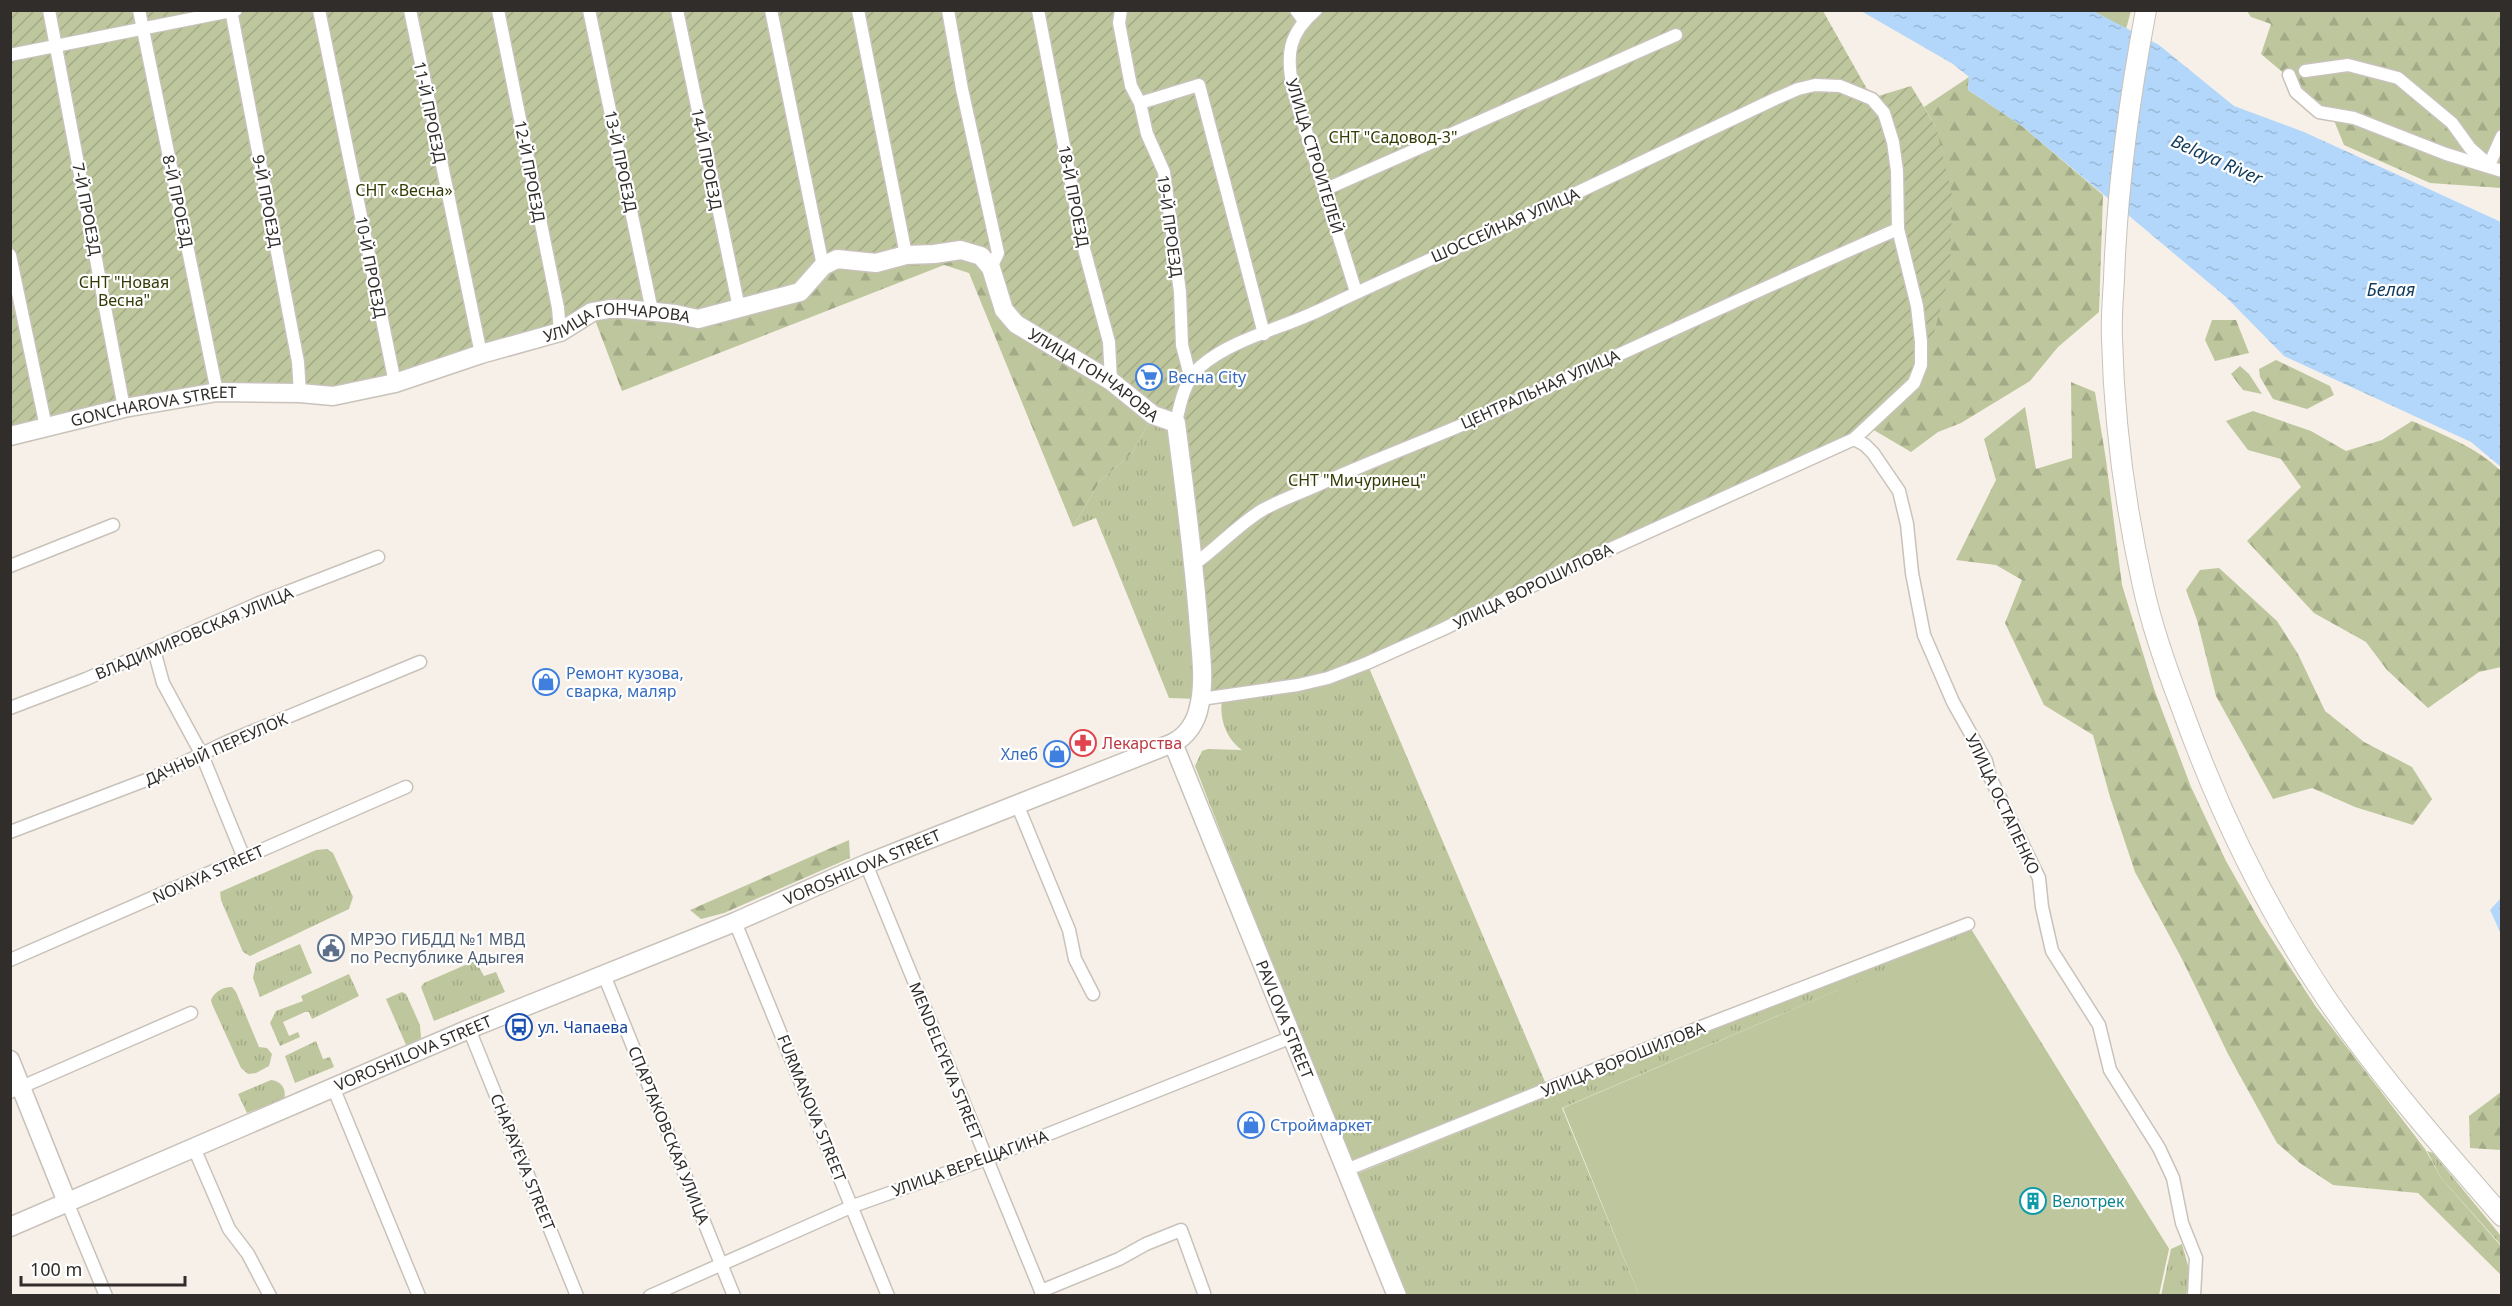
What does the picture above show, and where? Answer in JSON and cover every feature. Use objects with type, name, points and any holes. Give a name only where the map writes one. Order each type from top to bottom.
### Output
[{"type":"main road","points":[[2146,10],[2129,100],[2119,188],[2112,337],[2124,494],[2143,590],[2163,658],[2193,740],[2232,830],[2279,921],[2323,994],[2404,1103],[2502,1216]]},
{"type":"street","name":"7-Й ПРОЕЗД","points":[[49,10],[124,408]]},
{"type":"street","name":"8-Й ПРОЕЗД","points":[[139,10],[217,392]]},
{"type":"street","name":"10-Й ПРОЕЗД","points":[[319,10],[395,383]]},
{"type":"street","name":"11-Й ПРОЕЗД","points":[[410,10],[481,354]]},
{"type":"street","name":"12-Й ПРОЕЗД","points":[[498,10],[558,308],[560,332]]},
{"type":"street","name":"13-Й ПРОЕЗД","points":[[589,10],[652,311]]},
{"type":"street","name":"14-Й ПРОЕЗД","points":[[677,10],[739,308]]},
{"type":"street","points":[[771,10],[823,266],[837,259],[876,263],[906,255],[961,250],[981,256],[991,268],[998,253],[962,89],[948,10]]},
{"type":"street","points":[[858,10],[906,255]]},
{"type":"street","name":"18-Й ПРОЕЗД","points":[[1038,10],[1083,245],[1109,342],[1111,381]]},
{"type":"street","name":"19-Й ПРОЕЗД","points":[[1121,10],[1119,23],[1131,86],[1140,103],[1146,134],[1164,172],[1180,292],[1182,345],[1190,376]]},
{"type":"street","points":[[1300,14],[1316,10]]},
{"type":"street","points":[[10,55],[232,11]]},
{"type":"street","name":"9-Й ПРОЕЗД","points":[[232,11],[298,362],[300,393]]},
{"type":"street","name":"УЛИЦА СТРОИТЕЛЕЙ","points":[[1300,14],[1293,36],[1288,66],[1293,89],[1356,292]]},
{"type":"street","points":[[1324,190],[1676,35]]},
{"type":"street","points":[[2305,71],[2348,65],[2398,78],[2452,123],[2470,148],[2495,168]]},
{"type":"street","points":[[2289,75],[2296,92],[2319,112],[2354,118],[2446,154],[2495,168]]},
{"type":"street","name":"ШОССЕЙНАЯ УЛИЦА","points":[[1190,376],[1201,365],[1221,352],[1575,194],[1798,89],[1815,85],[1840,86],[1872,99]]},
{"type":"street","points":[[1140,103],[1199,86],[1264,334]]},
{"type":"street","name":"УЛИЦА ВОРОШИЛОВА","points":[[1201,699],[1298,685],[1356,668],[1577,564],[1854,439],[1914,382],[1921,365],[1917,306],[1898,229],[1897,171],[1893,142],[1884,112],[1872,99]]},
{"type":"street","points":[[2495,168],[2502,136]]},
{"type":"street","name":"ЦЕНТРАЛЬНАЯ УЛИЦА","points":[[1193,565],[1264,510],[1357,468],[1488,414],[1777,281],[1898,229]]},
{"type":"street","points":[[10,255],[46,427]]},
{"type":"street","name":"УЛИЦА ГОНЧАРОВА","points":[[300,393],[333,396],[395,383],[481,354],[560,332],[592,312],[609,309],[652,311],[698,319],[800,292],[823,266]]},
{"type":"street","name":"УЛИЦА ГОНЧАРОВА","points":[[991,268],[1004,309],[1016,324],[1111,381],[1154,415],[1176,423]]},
{"type":"street","points":[[1173,743],[1191,728],[1201,699],[1203,680],[1193,565],[1176,423],[1179,406],[1190,376]]},
{"type":"street","name":"GONCHAROVA STREET","points":[[10,436],[124,408],[217,392],[300,393]]},
{"type":"street","name":"УЛИЦА ОСТАПЕНКО","points":[[1854,439],[1873,453],[1899,491],[1907,524],[1912,573],[1924,635],[1937,669],[1986,761],[1990,777],[2039,878],[2042,907],[2052,951],[2099,1025],[2110,1070],[2159,1148],[2173,1178],[2182,1223],[2196,1258],[2194,1296]]},
{"type":"street","points":[[10,566],[113,525]]},
{"type":"street","name":"ВЛАДИМИРОВСКАЯ УЛИЦА","points":[[10,708],[154,650],[259,603],[378,557]]},
{"type":"street","points":[[154,650],[163,683],[202,755],[244,858]]},
{"type":"street","name":"ДАЧНЫЙ ПЕРЕУЛОК","points":[[10,832],[154,777],[227,742],[420,662]]},
{"type":"street","name":"VOROSHILOVA STREET","points":[[10,1227],[469,1029],[735,922],[866,864],[1173,743]]},
{"type":"street","name":"PAVLOVA STREET","points":[[1173,743],[1397,1296]]},
{"type":"street","name":"NOVAYA STREET","points":[[10,960],[406,787]]},
{"type":"street","points":[[1017,804],[1065,920],[1075,960],[1093,994]]},
{"type":"street","name":"MENDELEYEVA STREET","points":[[866,864],[1042,1293],[1181,1230],[1204,1293]]},
{"type":"street","name":"FURMANOVA STREET","points":[[735,922],[888,1296]]},
{"type":"street","name":"УЛИЦА ВОРОШИЛОВА","points":[[1346,1170],[1712,1023],[1968,924]]},
{"type":"street","name":"СПАРТАКОВСКАЯ УЛИЦА","points":[[604,975],[734,1296]]},
{"type":"street","points":[[16,1089],[191,1013]]},
{"type":"street","name":"CHAPAYEVA STREET","points":[[469,1029],[577,1296]]},
{"type":"street","name":"УЛИЦА ВЕРЕЩАГИНА","points":[[650,1296],[853,1206],[986,1160],[1292,1037]]},
{"type":"street","points":[[10,1060],[16,1089],[106,1296]]},
{"type":"street","points":[[333,1087],[419,1296]]},
{"type":"street","points":[[194,1148],[229,1228],[248,1254],[270,1296]]},
{"type":"green space","points":[[11,11],[1823,11],[1872,98],[1911,86],[1936,127],[1952,195],[1950,274],[1932,340],[1914,383],[1868,427],[1356,668],[1201,699],[1176,423],[1016,324],[981,256],[855,260],[811,282],[698,319],[626,309],[333,396],[217,392],[11,436]]},
{"type":"green space","points":[[2093,11],[2131,11],[2126,29]]},
{"type":"green space","points":[[2247,11],[2501,11],[2501,188],[2430,183],[2344,145],[2331,113],[2261,54],[2271,24],[2251,17]]},
{"type":"green space","points":[[1969,77],[1968,90],[2022,126],[2103,195],[2099,312],[2058,347],[2030,381],[1961,423],[1938,432],[1911,452],[1872,429],[1936,127],[1924,107]]},
{"type":"green space","points":[[961,250],[1153,415],[1132,453],[1100,481],[1073,527],[969,273],[944,265],[622,391],[592,312],[823,266]]},
{"type":"green space","points":[[2212,320],[2236,320],[2249,353],[2215,361],[2205,340]]},
{"type":"green space","points":[[2276,360],[2330,386],[2334,395],[2307,409],[2273,399],[2260,377],[2259,369]]},
{"type":"green space","points":[[2240,366],[2249,374],[2262,394],[2243,390],[2231,374]]},
{"type":"green space","points":[[2071,382],[2095,392],[2122,585],[2154,689],[2191,787],[2226,861],[2260,921],[2316,1007],[2425,1149],[2441,1178],[2501,1246],[2501,1275],[2418,1193],[2333,1185],[2300,1163],[2277,1143],[2228,1054],[2182,959],[2135,872],[2110,797],[2093,735],[2044,705],[2005,623],[2022,580],[1996,565],[1956,560],[1996,480],[1984,439],[2025,407],[2036,469],[2072,458]]},
{"type":"green space","points":[[2253,411],[2311,431],[2346,451],[2382,440],[2412,421],[2470,448],[2501,471],[2501,667],[2479,672],[2428,708],[2387,670],[2366,642],[2314,613],[2247,541],[2301,487],[2281,459],[2248,450],[2226,421]]},
{"type":"green space","points":[[1153,415],[1176,423],[1201,699],[1169,698],[1096,518],[1073,527],[1100,481],[1132,453]]},
{"type":"green space","points":[[2219,568],[2277,621],[2298,654],[2325,711],[2364,742],[2412,767],[2432,799],[2413,825],[2355,807],[2312,788],[2273,799],[2216,696],[2197,620],[2186,590],[2200,570]]},
{"type":"green space","points":[[1367,663],[1548,1089],[1351,1168],[1195,766],[1202,751],[1208,749],[1242,750],[1225,728],[1222,699]]},
{"type":"green space","points":[[849,840],[850,858],[724,913],[701,919],[690,910]]},
{"type":"green space","points":[[327,849],[333,853],[353,897],[349,909],[250,956],[243,952],[221,900],[220,892],[316,850]]},
{"type":"green space","points":[[1968,924],[2169,1249],[1869,1063],[1838,990],[1562,1108],[1639,1295],[1404,1295],[1357,1177],[1359,1173]]},
{"type":"green space","points":[[1971,933],[2169,1249],[2159,1295],[1639,1295],[1563,1108]]},
{"type":"green space","points":[[300,944],[312,973],[260,997],[253,978],[256,963]]},
{"type":"green space","points":[[476,962],[484,976],[496,972],[505,992],[434,1021],[421,987],[424,983]]},
{"type":"green space","points":[[349,974],[359,996],[312,1019],[309,1012],[305,1012],[283,1022],[289,1036],[298,1032],[300,1037],[280,1046],[270,1023],[276,1011],[303,1001],[301,996]]},
{"type":"green space","points":[[232,987],[259,1047],[267,1048],[272,1054],[269,1066],[256,1073],[248,1074],[241,1068],[212,1004],[211,1000],[217,992]]},
{"type":"green space","points":[[402,992],[406,994],[420,1025],[421,1038],[407,1047],[386,999]]},
{"type":"green space","points":[[316,1041],[323,1059],[330,1057],[334,1067],[295,1083],[285,1056]]},
{"type":"green space","points":[[271,1080],[282,1086],[285,1092],[284,1099],[247,1113],[238,1094]]},
{"type":"green space","points":[[2501,1092],[2501,1150],[2470,1148],[2469,1116]]},
{"type":"green space","points":[[2427,1151],[2433,1153],[2501,1236],[2501,1245],[2441,1178]]},
{"type":"green space","points":[[2182,1244],[2190,1273],[2186,1295],[2161,1296],[2171,1249]]},
{"type":"water","name":"Белая","points":[[1861,11],[2093,11],[2159,45],[2234,106],[2304,132],[2501,222],[2501,467],[2471,442],[2284,356],[2227,298],[2022,126],[1968,90],[1969,77],[1953,64]]},
{"type":"water","points":[[2501,898],[2501,934],[2490,910]]},
{"type":"place","name":"Весна City","points":[[1149,377]]},
{"type":"place","name":"Ремонт кузова, сварка, маляр","points":[[546,682]]},
{"type":"place","name":"Лекарства","points":[[1083,743]]},
{"type":"place","name":"Хлеб","points":[[1057,754]]},
{"type":"place","name":"МРЭО ГИБДД №1 МВД по Республике Адыгея","points":[[331,948]]},
{"type":"place","name":"ул. Чапаева","points":[[519,1027]]},
{"type":"place","name":"Строймаркет","points":[[1251,1125]]},
{"type":"place","name":"Велотрек","points":[[2033,1201]]},
{"type":"park label","name":"СНТ \"Садовод-3\"","points":[[1393,137]]},
{"type":"park label","name":"СНТ «Весна»","points":[[404,190]]},
{"type":"park label","name":"СНТ \"Новая Весна\"","points":[[124,291]]},
{"type":"park label","name":"СНТ \"Мичуринец\"","points":[[1357,480]]},
{"type":"water label","name":"Belaya River","points":[[2217,159]]}]
